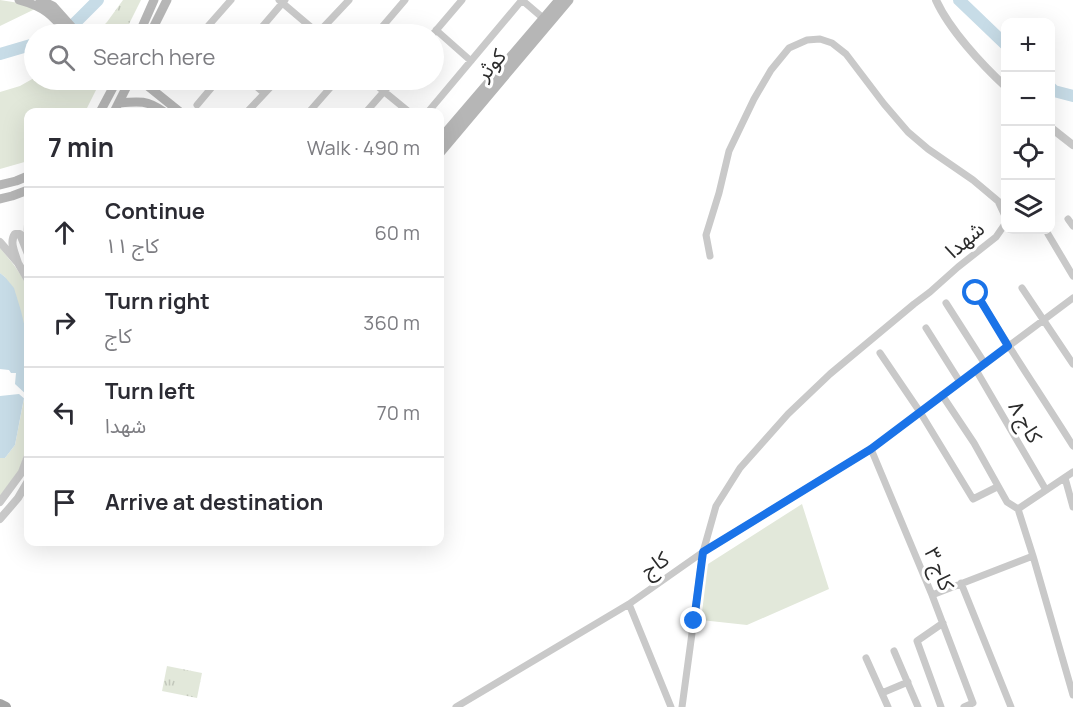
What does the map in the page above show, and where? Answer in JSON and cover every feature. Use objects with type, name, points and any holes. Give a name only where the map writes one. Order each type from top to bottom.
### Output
[{"type":"main road","points":[[20,0],[57,15],[67,24]]},
{"type":"main road","points":[[40,0],[53,6],[62,24]]},
{"type":"main road","points":[[143,24],[154,0]]},
{"type":"main road","points":[[155,24],[167,0]]},
{"type":"main road","name":"کوثر","points":[[546,21],[559,0]]},
{"type":"main road","name":"کوثر","points":[[444,138],[546,21],[569,0]]},
{"type":"main road","points":[[102,108],[111,90]]},
{"type":"main road","points":[[116,108],[125,90]]},
{"type":"main road","points":[[152,90],[175,108]]},
{"type":"main road","points":[[155,106],[156,99],[162,98]]},
{"type":"main road","points":[[119,103],[140,101],[158,108]]},
{"type":"main road","points":[[0,185],[24,178]]},
{"type":"main road","points":[[0,199],[24,192]]},
{"type":"main road","points":[[0,704],[6,707]]},
{"type":"street","points":[[210,24],[231,0]]},
{"type":"street","points":[[327,24],[349,0]]},
{"type":"street","points":[[385,24],[405,0]]},
{"type":"street","points":[[441,24],[462,0]]},
{"type":"street","points":[[431,108],[522,0],[546,21]]},
{"type":"street","points":[[936,0],[974,54],[1001,83]]},
{"type":"street","points":[[264,24],[282,1],[307,24]]},
{"type":"street","name":"شهدا","points":[[682,707],[703,552],[716,506],[740,468],[788,414],[830,374],[996,237],[1005,225],[1005,216],[998,201],[908,132],[846,54],[832,43],[820,39],[807,40],[789,48],[771,70],[729,151],[706,235],[710,256]]},
{"type":"street","points":[[444,40],[471,61]]},
{"type":"street","points":[[197,105],[210,90]]},
{"type":"street","points":[[261,90],[264,93]]},
{"type":"street","points":[[251,108],[267,90]]},
{"type":"street","points":[[312,108],[328,90]]},
{"type":"street","points":[[382,90],[404,108]]},
{"type":"street","points":[[370,108],[384,92]]},
{"type":"street","points":[[1055,131],[1073,146]]},
{"type":"street","points":[[18,263],[12,238],[15,234],[20,234],[24,244]]},
{"type":"street","points":[[1048,234],[1073,276]]},
{"type":"street","points":[[0,242],[24,273]]},
{"type":"street","points":[[1022,288],[1073,364]]},
{"type":"street","points":[[976,293],[1073,446]]},
{"type":"street","name":"کاج","points":[[456,707],[629,604],[703,552],[871,449],[1073,298]]},
{"type":"street","points":[[946,303],[985,364]]},
{"type":"street","points":[[926,328],[960,382]]},
{"type":"street","points":[[880,353],[920,412],[973,499],[998,487]]},
{"type":"street","name":"کاج ۸","points":[[976,370],[1046,490]]},
{"type":"street","points":[[942,395],[974,442],[1007,502],[1018,509],[1034,556],[1073,695]]},
{"type":"street","name":"کاج ۳","points":[[871,449],[944,623],[973,703],[964,707]]},
{"type":"street","points":[[0,502],[24,467]]},
{"type":"street","points":[[1018,509],[1073,472]]},
{"type":"street","points":[[1065,478],[1073,507]]},
{"type":"street","points":[[0,519],[24,488]]},
{"type":"street","points":[[932,596],[1034,556]]},
{"type":"street","points":[[961,584],[1011,707]]},
{"type":"street","points":[[629,604],[671,707]]},
{"type":"street","points":[[941,707],[917,640],[944,623]]},
{"type":"street","points":[[894,651],[918,707]]},
{"type":"street","points":[[866,658],[888,707]]},
{"type":"street","points":[[882,693],[908,682]]},
{"type":"green space","points":[[0,0],[19,3],[35,9],[0,26]]},
{"type":"green space","points":[[123,0],[141,0],[129,24],[105,24]]},
{"type":"green space","points":[[24,84],[24,90],[96,90],[87,108],[24,108],[24,162],[0,169],[0,92]]},
{"type":"green space","points":[[0,248],[24,282],[24,327],[5,277],[0,273]]},
{"type":"green space","points":[[24,399],[24,455],[19,471],[0,496],[0,458],[5,458],[15,445]]},
{"type":"green space","points":[[802,504],[829,589],[747,625],[701,620],[708,564]]},
{"type":"green space","points":[[167,666],[202,673],[197,698],[162,691]]},
{"type":"water","points":[[0,273],[14,288],[24,324],[24,398],[15,445],[5,458],[0,458]]},
{"type":"pier","points":[[0,369],[16,373],[15,384],[24,392],[24,398],[19,394],[0,396]]},
{"type":"waterway","points":[[74,24],[98,0]]},
{"type":"waterway","points":[[959,0],[1001,40]]},
{"type":"waterway","points":[[0,54],[24,47]]},
{"type":"waterway","points":[[1055,91],[1073,96]]},
{"type":"route","points":[[694,621],[703,552],[871,449],[1008,346],[976,293]]}]
